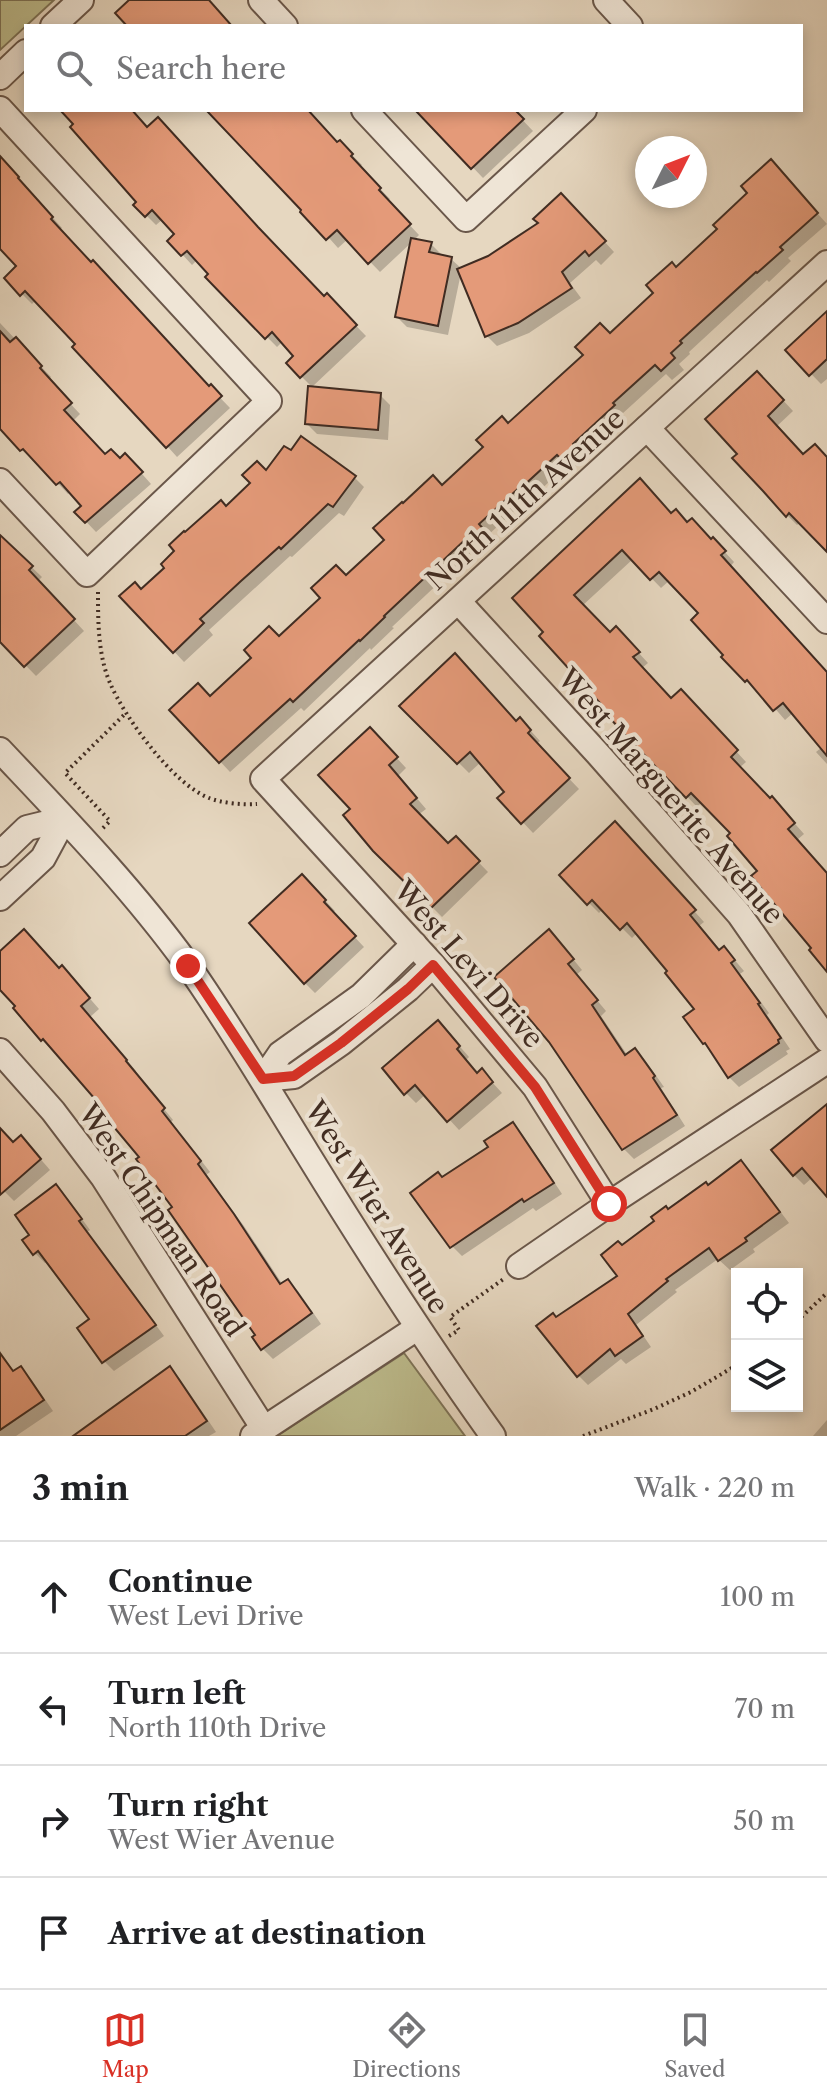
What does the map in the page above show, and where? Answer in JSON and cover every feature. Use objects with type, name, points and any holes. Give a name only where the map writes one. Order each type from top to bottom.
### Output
[{"type":"street","points":[[55,24],[81,0]]},
{"type":"street","points":[[261,0],[283,24]]},
{"type":"street","points":[[606,0],[628,24]]},
{"type":"street","points":[[0,77],[24,54]]},
{"type":"street","points":[[0,109],[269,401],[87,574],[0,481]]},
{"type":"street","points":[[366,112],[466,219],[582,112]]},
{"type":"street","name":"North 111th Avenue","points":[[268,785],[458,601],[827,263]]},
{"type":"street","points":[[647,428],[827,621]]},
{"type":"street","name":"West Marguerite Avenue","points":[[458,601],[739,914],[827,1040]]},
{"type":"street","name":"West Wier Avenue","points":[[0,750],[126,886],[167,937],[263,1079],[417,1328],[493,1436]]},
{"type":"street","name":"West Levi Drive","points":[[268,785],[433,965],[535,1087],[609,1204]]},
{"type":"street","points":[[0,854],[27,828],[64,819]]},
{"type":"street","points":[[0,898],[43,858],[64,819]]},
{"type":"street","points":[[263,1079],[280,1054],[361,996],[414,944]]},
{"type":"street","points":[[263,1079],[294,1076],[341,1043],[433,965]]},
{"type":"street","name":"West Chipman Road","points":[[0,1051],[53,1111],[103,1177],[259,1432]]},
{"type":"street","points":[[519,1266],[827,1061]]},
{"type":"street","points":[[259,1432],[417,1328]]},
{"type":"path","points":[[87,574],[98,586],[101,649],[109,681],[126,713],[171,770],[194,791],[211,799],[256,805],[268,785]]},
{"type":"path","points":[[87,843],[110,821],[65,773],[126,713]]},
{"type":"path","points":[[450,1335],[459,1330],[450,1317],[519,1266]]},
{"type":"path","points":[[803,1315],[827,1293]]},
{"type":"path","points":[[583,1436],[654,1409],[731,1369]]},
{"type":"shaded area","points":[[0,0],[54,0],[28,24],[24,24],[24,28],[0,50]]},
{"type":"shaded area","points":[[404,1353],[465,1436],[277,1436]]},
{"type":"building","points":[[129,0],[209,0],[230,24],[125,24],[115,13]]},
{"type":"building","points":[[62,112],[134,112],[147,127],[158,117],[324,296],[327,293],[357,325],[300,378],[286,363],[293,356],[272,332],[265,339],[205,277],[208,274],[187,251],[181,256],[167,241],[174,234],[152,210],[145,217],[133,205],[136,202],[70,127],[73,124]]},
{"type":"building","points":[[208,112],[310,112],[337,142],[340,140],[353,154],[351,156],[381,188],[379,190],[411,224],[368,264],[337,230],[326,240]]},
{"type":"building","points":[[417,112],[517,112],[524,119],[471,169]]},
{"type":"building","points":[[0,156],[53,217],[51,219],[209,386],[211,384],[222,396],[166,448],[72,347],[75,344],[25,291],[20,296],[4,278],[16,266],[0,249]]},
{"type":"building","points":[[771,159],[818,213],[780,247],[783,250],[680,341],[682,343],[671,353],[675,358],[661,371],[655,365],[613,403],[615,405],[573,444],[575,447],[562,460],[557,455],[520,487],[479,524],[484,530],[471,542],[467,538],[293,702],[290,699],[219,763],[169,710],[198,683],[210,696],[251,658],[244,650],[269,626],[279,636],[320,598],[311,588],[336,565],[346,575],[384,540],[373,528],[433,475],[442,485],[483,447],[476,440],[502,416],[508,423],[583,355],[575,347],[600,323],[610,333],[653,293],[646,285],[672,262],[676,267],[717,229],[713,225],[747,193],[741,186]]},
{"type":"building","points":[[561,193],[606,241],[589,256],[585,251],[562,272],[572,288],[518,323],[485,337],[457,269],[488,256],[538,223],[533,219]]},
{"type":"building","points":[[411,238],[432,242],[429,252],[452,257],[438,326],[395,317]]},
{"type":"building","points":[[827,311],[827,359],[809,376],[785,350]]},
{"type":"building","points":[[0,331],[10,342],[16,337],[42,366],[40,368],[72,403],[64,410],[105,454],[111,449],[120,458],[125,453],[143,472],[85,523],[74,512],[81,506],[60,482],[56,485],[0,429]]},
{"type":"building","points":[[757,371],[784,400],[768,416],[803,454],[815,444],[827,457],[827,552],[789,513],[786,517],[732,458],[737,454],[705,419]]},
{"type":"building","points":[[308,386],[381,393],[378,430],[305,424]]},
{"type":"building","points":[[301,436],[356,476],[333,507],[328,504],[281,549],[279,547],[241,581],[200,619],[204,623],[173,653],[119,596],[135,582],[141,589],[164,568],[161,564],[174,551],[169,545],[221,500],[226,506],[250,483],[242,475],[257,461],[266,470],[284,446],[291,450]]},
{"type":"building","points":[[640,478],[671,513],[676,509],[687,522],[692,518],[711,539],[713,537],[726,551],[721,555],[827,672],[827,756],[783,703],[773,711],[747,680],[745,682],[721,657],[723,655],[691,620],[698,613],[659,572],[650,580],[622,550],[574,595],[610,632],[616,626],[640,652],[633,657],[671,698],[681,689],[738,750],[731,757],[795,823],[788,829],[827,873],[827,972],[751,876],[757,871],[727,836],[730,833],[691,793],[686,798],[628,738],[539,636],[543,632],[512,598]]},
{"type":"building","points":[[0,535],[33,566],[29,570],[75,619],[24,667],[0,642]]},
{"type":"building","points":[[455,653],[516,721],[520,717],[531,730],[528,733],[570,778],[521,824],[497,798],[504,792],[470,752],[457,764],[399,706]]},
{"type":"building","points":[[370,727],[398,757],[389,765],[417,798],[410,804],[448,843],[456,836],[480,861],[431,908],[373,851],[343,815],[350,809],[318,775]]},
{"type":"building","points":[[615,821],[696,910],[690,915],[719,950],[724,946],[735,960],[731,963],[781,1038],[779,1043],[728,1078],[683,1017],[694,1009],[665,973],[667,971],[627,923],[620,930],[592,900],[587,905],[559,875]]},
{"type":"building","points":[[302,874],[356,936],[304,984],[249,923]]},
{"type":"building","points":[[24,929],[59,968],[62,965],[90,998],[81,1006],[165,1108],[162,1111],[201,1161],[198,1164],[280,1284],[288,1279],[312,1313],[261,1350],[252,1337],[255,1335],[168,1210],[172,1207],[136,1159],[139,1157],[98,1108],[101,1106],[43,1039],[41,1041],[0,990],[0,951]]},
{"type":"building","points":[[549,929],[574,959],[568,964],[598,1000],[592,1005],[625,1055],[635,1048],[677,1115],[622,1150],[549,1042],[494,977]]},
{"type":"building","points":[[438,1020],[477,1073],[482,1068],[493,1082],[447,1122],[415,1085],[404,1095],[382,1068]]},
{"type":"building","points":[[827,1104],[827,1197],[802,1168],[793,1176],[771,1150]]},
{"type":"building","points":[[513,1122],[554,1183],[524,1202],[522,1199],[450,1248],[410,1193],[438,1172],[442,1177],[488,1147],[484,1141]]},
{"type":"building","points":[[0,1128],[13,1142],[21,1135],[41,1159],[0,1195]]},
{"type":"building","points":[[741,1160],[780,1212],[718,1261],[709,1248],[666,1279],[668,1281],[628,1314],[643,1336],[615,1356],[610,1349],[577,1377],[536,1326],[553,1313],[556,1317],[617,1276],[601,1255],[618,1241],[622,1245],[654,1221],[651,1217],[666,1206],[668,1209],[706,1182],[708,1185]]},
{"type":"building","points":[[56,1184],[82,1219],[79,1221],[156,1325],[102,1363],[77,1328],[89,1319],[38,1251],[33,1255],[22,1240],[29,1235],[15,1215]]},
{"type":"building","points":[[0,1353],[13,1371],[21,1366],[44,1400],[0,1430]]},
{"type":"building","points":[[170,1366],[207,1421],[185,1436],[73,1436]]},
{"type":"route","points":[[188,966],[263,1079],[294,1076],[341,1043],[433,965],[535,1087],[609,1204]]}]
